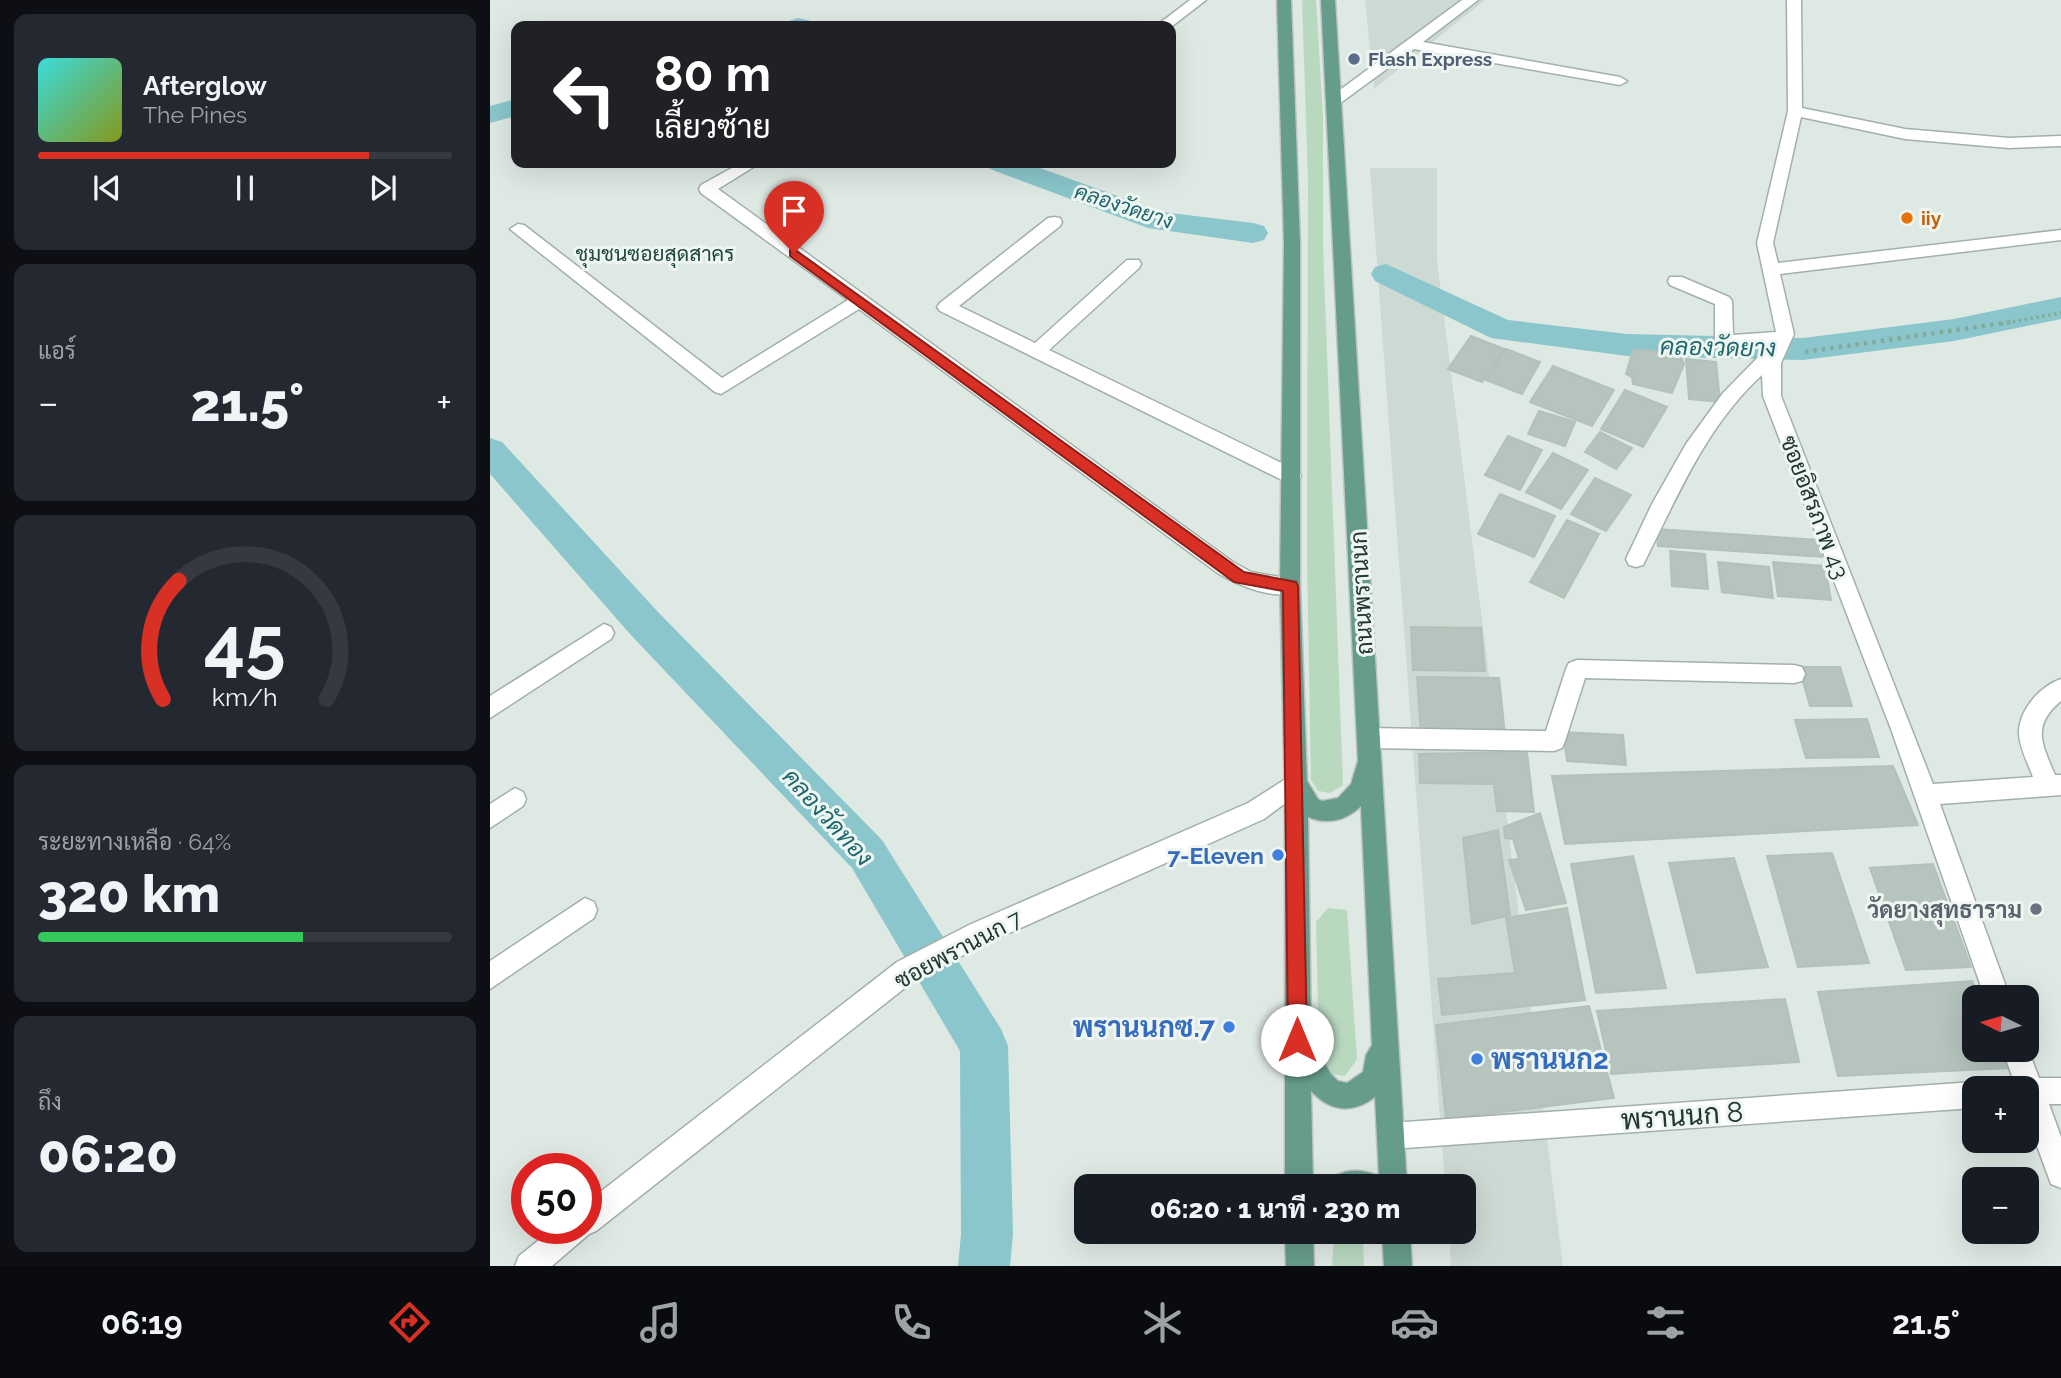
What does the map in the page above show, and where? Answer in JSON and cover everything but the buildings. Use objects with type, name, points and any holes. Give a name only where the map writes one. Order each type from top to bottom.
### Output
[{"type":"main road","points":[[1284,0],[1292,243],[1290,586],[1299,1174]]},
{"type":"main road","name":"ถนนพรานนก","points":[[1328,0],[1393,1174]]},
{"type":"main road","points":[[1295,783],[1310,807],[1322,812],[1344,807],[1361,790],[1369,746]]},
{"type":"main road","points":[[1297,1040],[1321,1085],[1336,1096],[1356,1095],[1375,1079],[1384,1021]]},
{"type":"main road","points":[[1299,1244],[1300,1266]]},
{"type":"main road","points":[[1397,1244],[1398,1266]]},
{"type":"street","points":[[1170,21],[1199,0]]},
{"type":"street","points":[[1334,101],[1471,0]]},
{"type":"street","name":"ซอยอิสรภาพ 43","points":[[1794,0],[1795,111],[1765,243],[1785,334],[1778,345],[1770,389],[1925,795],[1993,985]]},
{"type":"street","points":[[1412,44],[1620,81]]},
{"type":"street","points":[[1795,111],[1905,134],[2010,143],[2060,143]]},
{"type":"street","points":[[743,168],[707,189],[1240,578],[1290,586]]},
{"type":"street","points":[[1054,222],[946,307],[1291,476]]},
{"type":"street","points":[[518,229],[721,387],[859,301]]},
{"type":"street","points":[[1771,269],[2061,235]]},
{"type":"street","points":[[1037,351],[1133,264]]},
{"type":"street","points":[[1676,281],[1723,301],[1724,342],[1778,345]]},
{"type":"street","points":[[1636,559],[1662,499],[1727,402],[1778,345]]},
{"type":"street","points":[[490,708],[604,633]]},
{"type":"street","points":[[1369,746],[1554,741],[1577,669],[1794,674]]},
{"type":"street","points":[[1925,795],[2055,785],[2030,743],[2029,722],[2044,701],[2061,688]]},
{"type":"street","name":"ซอยพรานนก 7","points":[[602,1208],[906,971],[978,934],[1256,811],[1295,783]]},
{"type":"street","points":[[490,817],[515,799]]},
{"type":"street","points":[[490,976],[585,910]]},
{"type":"street","points":[[2039,1091],[2061,1091]]},
{"type":"street","name":"พรานนก 8","points":[[1391,1136],[1962,1096]]},
{"type":"street","points":[[2039,1117],[2061,1174]]},
{"type":"street","points":[[529,1266],[557,1244]]},
{"type":"path","points":[[1778,345],[1978,328],[2061,313]]},
{"type":"shaded area","points":[[1365,0],[1485,0],[1374,89]]},
{"type":"shaded area","points":[[1370,168],[1437,168],[1437,261],[1563,1266],[1451,1266],[1450,1244],[1476,1244],[1476,1174],[1444,1174]]},
{"type":"green space","points":[[1302,0],[1316,0],[1323,117],[1323,245],[1343,785],[1330,793],[1318,791],[1311,780],[1307,559],[1308,181]]},
{"type":"green space","points":[[1328,908],[1347,910],[1357,1059],[1345,1076],[1329,1074],[1319,1051],[1316,922]]},
{"type":"green space","points":[[1333,1244],[1363,1244],[1364,1266],[1332,1266]]},
{"type":"waterway","points":[[490,115],[511,109]]},
{"type":"waterway","name":"คลองวัดยาง","points":[[1014,168],[1158,221],[1253,233]]},
{"type":"waterway","name":"คลองวัดยาง","points":[[1386,274],[1502,330],[1627,345],[1803,349],[1954,330],[2061,308]]},
{"type":"waterway","name":"คลองวัดทอง","points":[[490,451],[644,623],[867,854],[984,1046],[987,1234],[984,1266]]},
{"type":"place","name":"Flash Express","points":[[1354,59]]},
{"type":"place","name":"iiy","points":[[1907,218]]},
{"type":"place","name":"7-Eleven","points":[[1278,855]]},
{"type":"place","name":"วัดยางสุทธาราม","points":[[2036,909]]},
{"type":"place","name":"พรานนกซ.7","points":[[1229,1027]]},
{"type":"place","name":"พรานนก2","points":[[1477,1059]]},
{"type":"district","name":"ชุมชนซอยสุดสาคร","points":[[655,253]]},
{"type":"route","points":[[794,253],[1240,578],[1290,586],[1296,794],[1297,1040]]}]
